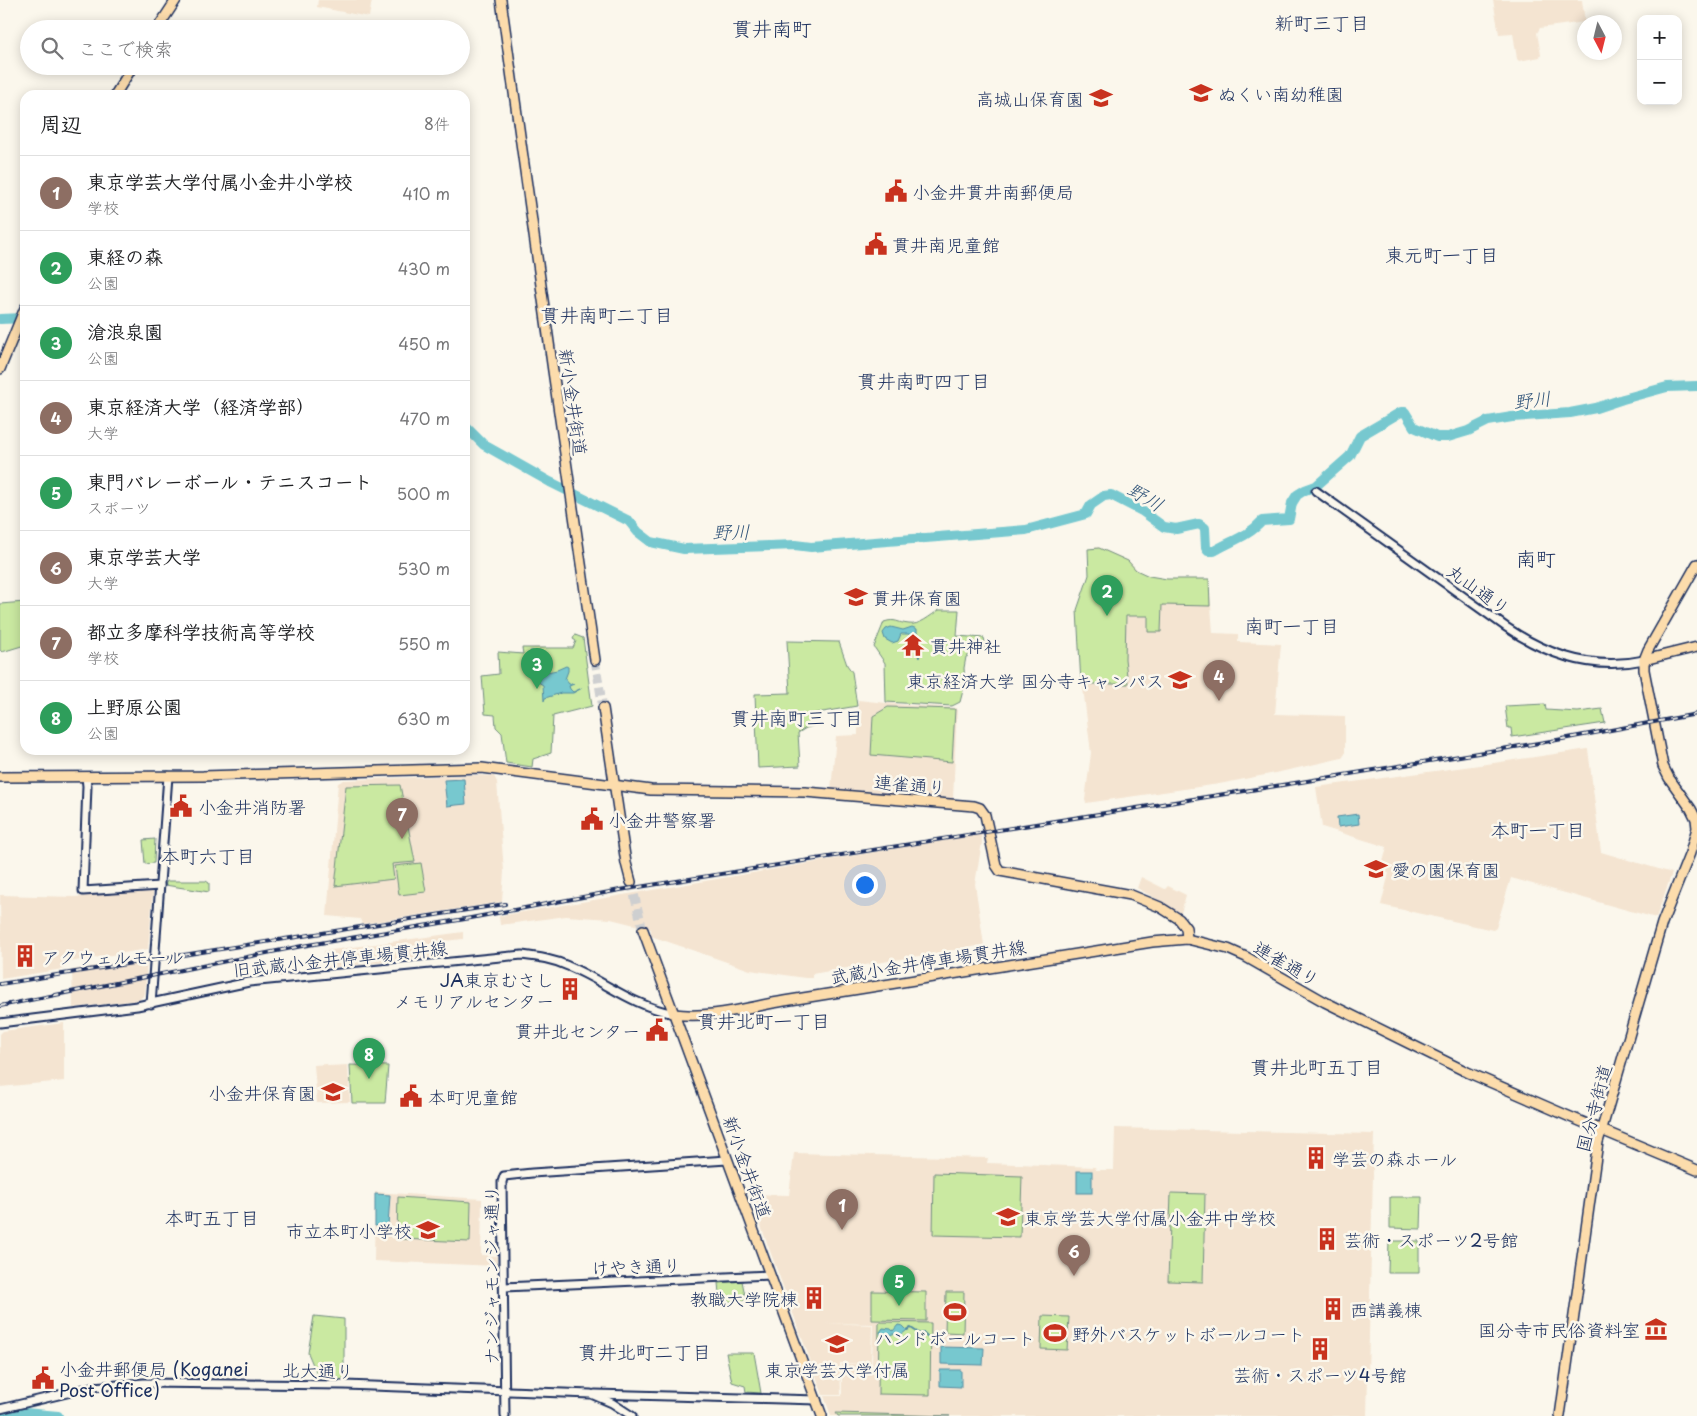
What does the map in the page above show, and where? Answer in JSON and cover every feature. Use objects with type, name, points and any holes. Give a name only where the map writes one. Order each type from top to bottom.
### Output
[{"type":"main road","points":[[163,20],[176,0]]},
{"type":"main road","name":"新小金井街道","points":[[501,0],[596,660]]},
{"type":"main road","points":[[117,90],[127,75]]},
{"type":"main road","points":[[0,369],[20,322]]},
{"type":"main road","points":[[1696,819],[1663,766],[1644,670],[1644,660],[1697,564]]},
{"type":"main road","points":[[1644,660],[1697,647]]},
{"type":"main road","points":[[603,708],[626,863],[631,882]]},
{"type":"main road","name":"連雀通り","points":[[0,777],[168,776],[482,768],[651,790],[805,792],[978,807],[985,815],[997,866],[1000,871],[1131,895],[1160,907],[1179,919],[1186,928],[1187,939],[1212,944],[1246,957],[1324,1002],[1434,1056],[1601,1130],[1695,1167]]},
{"type":"main road","name":"国分寺街道","points":[[1560,1416],[1596,1152],[1601,1130],[1662,923],[1695,839],[1696,819]]},
{"type":"main road","name":"新小金井街道","points":[[643,930],[822,1416]]},
{"type":"main road","name":"武蔵小金井停車場貫井線","points":[[674,1014],[686,1016],[725,1012],[806,997],[1152,942],[1187,939]]},
{"type":"street","name":"丸山通り","points":[[1316,491],[1506,627],[1536,646],[1558,655],[1589,662],[1614,664],[1644,660]]},
{"type":"street","points":[[151,1004],[168,776]]},
{"type":"street","points":[[86,777],[83,891],[160,886]]},
{"type":"street","name":"旧武蔵小金井停車場貫井線","points":[[0,1023],[151,1004],[249,982],[522,955],[545,958],[568,966],[642,1006],[674,1014]]},
{"type":"street","name":"ナンジャモンジャ通り","points":[[505,1416],[502,1182],[504,1176],[727,1160]]},
{"type":"street","name":"けやき通り","points":[[504,1287],[770,1275]]},
{"type":"street","name":"北大通り","points":[[0,1409],[71,1391],[110,1384],[319,1384],[591,1394],[612,1403],[632,1416]]},
{"type":"street","points":[[591,1394],[816,1400]]},
{"type":"shaded area","points":[[318,0],[372,0],[369,17],[317,7]]},
{"type":"shaded area","points":[[1493,0],[1582,0],[1584,15],[1577,15],[1577,23],[1540,28],[1537,33],[1540,57],[1519,61],[1517,59],[1513,33],[1499,34]]},
{"type":"shaded area","name":"東京経済大学 国分寺キャンパス","points":[[1098,547],[1129,561],[1137,570],[1149,576],[1167,579],[1209,579],[1213,633],[1238,634],[1238,642],[1281,644],[1275,714],[1345,716],[1345,754],[1342,758],[1219,784],[1086,803],[1091,753],[1080,663],[1092,571],[1090,549]]},
{"type":"shaded area","points":[[858,700],[957,708],[953,800],[831,790],[836,736],[858,735]]},
{"type":"shaded area","points":[[1588,749],[1601,852],[1672,873],[1656,918],[1511,878],[1496,928],[1493,930],[1381,905],[1389,873],[1380,873],[1387,847],[1322,827],[1316,787]]},
{"type":"shaded area","points":[[471,775],[494,776],[497,782],[504,871],[502,902],[362,924],[360,919],[327,916],[338,783],[344,780]]},
{"type":"shaded area","points":[[981,834],[982,842],[975,884],[984,945],[812,974],[812,978],[750,970],[651,936],[651,929],[611,919],[566,916],[500,925],[499,916]]},
{"type":"shaded area","points":[[1141,877],[1165,889],[1168,886],[1186,895],[1181,913],[1137,888]]},
{"type":"shaded area","points":[[151,891],[153,893],[148,949],[63,963],[63,969],[1,979],[0,895],[75,897]]},
{"type":"shaded area","points":[[463,932],[463,939],[444,941],[446,956],[323,968],[324,951]]},
{"type":"shaded area","points":[[147,958],[145,994],[139,1000],[73,1008],[72,970]]},
{"type":"shaded area","points":[[64,1023],[64,1081],[0,1087],[0,1034],[3,1031]]},
{"type":"shaded area","name":"小金井保育園","points":[[327,1064],[328,1066],[348,1065],[350,1102],[317,1103],[314,1065]]},
{"type":"shaded area","points":[[1115,1128],[1374,1134],[1367,1416],[831,1416],[824,1396],[842,1396],[842,1364],[871,1364],[840,1363],[841,1395],[823,1395],[749,1194],[789,1195],[794,1153],[988,1158],[987,1163],[1095,1167],[1096,1170],[1114,1170]],"holes":[[[825,1323],[873,1324],[871,1364],[872,1325]]]},
{"type":"shaded area","name":"市立本町小学校","points":[[375,1192],[482,1199],[481,1255],[497,1256],[497,1266],[374,1261]]},
{"type":"green space","points":[[1099,548],[1128,561],[1136,570],[1149,576],[1167,579],[1209,579],[1210,606],[1162,605],[1161,632],[1148,632],[1148,616],[1126,616],[1125,659],[1128,684],[1081,684],[1077,610],[1089,575],[1088,549]]},
{"type":"green space","points":[[20,602],[20,647],[2,652],[0,650],[0,604]]},
{"type":"green space","points":[[939,610],[959,610],[957,636],[984,638],[986,646],[966,657],[964,668],[965,683],[960,702],[952,706],[886,702],[885,663],[874,647],[884,622],[891,620],[913,624],[925,620]]},
{"type":"green space","points":[[575,635],[583,638],[592,706],[553,716],[551,753],[533,759],[532,767],[506,763],[502,733],[496,727],[495,715],[485,714],[482,676],[499,674],[498,652],[523,654],[522,648],[573,648],[576,641],[573,639]]},
{"type":"green space","points":[[787,641],[839,642],[847,665],[852,672],[857,706],[811,714],[813,726],[798,733],[800,766],[758,768],[755,694],[790,693]]},
{"type":"green space","points":[[1545,704],[1546,710],[1578,712],[1602,709],[1605,723],[1512,737],[1511,728],[1508,728],[1505,706]]},
{"type":"green space","points":[[888,707],[955,709],[952,762],[871,755],[873,716]]},
{"type":"green space","points":[[400,785],[415,862],[392,864],[394,879],[335,886],[346,786]]},
{"type":"green space","points":[[155,839],[154,863],[145,864],[143,840]]},
{"type":"green space","points":[[421,863],[426,892],[399,895],[395,866]]},
{"type":"green space","points":[[167,881],[206,881],[209,883],[209,892],[165,885]]},
{"type":"green space","points":[[350,1065],[388,1066],[385,1103],[352,1103]]},
{"type":"green space","points":[[934,1173],[1022,1176],[1020,1237],[933,1235]]},
{"type":"green space","points":[[1171,1193],[1205,1194],[1203,1282],[1168,1281]]},
{"type":"green space","points":[[398,1197],[471,1202],[470,1242],[400,1239],[400,1233],[397,1233]]},
{"type":"green space","points":[[1390,1197],[1422,1197],[1421,1229],[1390,1228]]},
{"type":"green space","points":[[1389,1241],[1419,1241],[1419,1273],[1388,1273]]},
{"type":"green space","points":[[742,1281],[746,1300],[720,1303],[718,1283]]},
{"type":"green space","points":[[872,1291],[926,1292],[926,1321],[872,1320]]},
{"type":"green space","name":"ハンドボールコート","points":[[946,1292],[964,1292],[963,1333],[945,1332]]},
{"type":"green space","points":[[314,1316],[344,1319],[344,1380],[319,1379],[308,1353]]},
{"type":"green space","name":"野外バスケットボールコート","points":[[1042,1316],[1069,1317],[1067,1350],[1041,1349]]},
{"type":"green space","points":[[879,1322],[931,1323],[930,1395],[878,1394]]},
{"type":"green space","points":[[726,1353],[754,1353],[761,1393],[746,1392],[745,1386],[732,1382]]},
{"type":"green space","points":[[836,1413],[950,1416],[838,1416]]},
{"type":"water","points":[[891,627],[903,630],[912,627],[917,629],[917,637],[913,640],[909,634],[901,634],[898,641],[892,643],[885,639],[883,633]]},
{"type":"water","points":[[530,651],[533,651],[535,663],[542,664],[547,672],[568,667],[565,679],[569,684],[574,684],[569,686],[570,689],[573,692],[582,688],[573,693],[561,693],[545,698],[544,701],[543,685],[538,682],[535,669],[538,674],[543,672],[540,664],[534,663],[533,654]]},
{"type":"water","points":[[464,779],[466,804],[447,806],[444,780]]},
{"type":"water","points":[[1358,814],[1359,824],[1338,827],[1337,817]]},
{"type":"water","points":[[1077,1171],[1092,1171],[1092,1193],[1077,1193]]},
{"type":"water","points":[[375,1194],[390,1195],[388,1226],[375,1226]]},
{"type":"water","points":[[898,1325],[903,1326],[907,1330],[901,1335],[881,1335],[880,1332],[883,1328],[893,1331]]},
{"type":"water","points":[[941,1347],[984,1348],[983,1365],[941,1364]]},
{"type":"water","points":[[940,1370],[961,1370],[961,1387],[940,1386]]},
{"type":"waterway","name":"野川","points":[[0,319],[20,318]]},
{"type":"waterway","name":"野川","points":[[470,431],[484,445],[550,482],[629,521],[638,532],[651,542],[684,549],[795,545],[811,547],[1026,530],[1086,514],[1091,505],[1104,496],[1111,495],[1142,511],[1164,527],[1176,529],[1199,524],[1205,528],[1206,548],[1208,551],[1214,551],[1246,534],[1262,521],[1289,519],[1292,503],[1297,495],[1316,486],[1350,456],[1360,436],[1401,412],[1405,412],[1414,427],[1437,437],[1448,437],[1468,431],[1488,421],[1512,417],[1570,413],[1596,408],[1667,387],[1697,386]]},
{"type":"waterway","points":[[917,637],[919,638],[917,643],[919,657]]},
{"type":"waterway","points":[[907,1330],[911,1328],[927,1336]]},
{"type":"waterway","points":[[0,1414],[25,1413],[58,1416]]},
{"type":"tunnel","points":[[595,660],[603,708]]},
{"type":"tunnel","points":[[631,882],[643,930]]},
{"type":"railway","points":[[0,1006],[302,946],[471,918],[620,890],[1301,782],[1557,740],[1697,714]]},
{"type":"railway","points":[[0,984],[505,904]]},
{"type":"place","name":"ぬくい南幼稚園","points":[[1201,93]]},
{"type":"place","name":"高城山保育園","points":[[1101,98]]},
{"type":"place","name":"小金井貫井南郵便局","points":[[896,191]]},
{"type":"place","name":"貫井南児童館","points":[[876,244]]},
{"type":"place","name":"貫井保育園","points":[[856,597]]},
{"type":"place","name":"東経の森","points":[[1107,616]]},
{"type":"place","name":"貫井神社","points":[[913,645]]},
{"type":"place","name":"東京経済大学 国分寺キャンパス","points":[[1180,680]]},
{"type":"place","name":"滄浪泉園","points":[[537,689]]},
{"type":"place","name":"東京経済大学（経済学部）","points":[[1219,701]]},
{"type":"place","name":"小金井消防署","points":[[181,806]]},
{"type":"place","name":"小金井警察署","points":[[592,819]]},
{"type":"place","name":"都立多摩科学技術高等学校","points":[[402,839]]},
{"type":"place","name":"愛の園保育園","points":[[1376,869]]},
{"type":"place","name":"アクウェルモール","points":[[25,956]]},
{"type":"place","name":"JA東京むさし メモリアルセンター","points":[[570,989]]},
{"type":"place","name":"貫井北センター","points":[[657,1030]]},
{"type":"place","name":"上野原公園","points":[[369,1079]]},
{"type":"place","name":"小金井保育園","points":[[333,1092]]},
{"type":"place","name":"本町児童館","points":[[411,1096]]},
{"type":"place","name":"学芸の森ホール","points":[[1316,1158]]},
{"type":"place","name":"東京学芸大学付属小金井中学校","points":[[1008,1217]]},
{"type":"place","name":"市立本町小学校","points":[[428,1230]]},
{"type":"place","name":"東京学芸大学付属小金井小学校","points":[[842,1230]]},
{"type":"place","name":"芸術・スポーツ2号館","points":[[1327,1239]]},
{"type":"place","name":"東京学芸大学","points":[[1074,1276]]},
{"type":"place","name":"教職大学院棟","points":[[814,1298]]},
{"type":"place","name":"東門バレーボール・テニスコート","points":[[899,1306]]},
{"type":"place","name":"西講義棟","points":[[1333,1309]]},
{"type":"place","name":"ハンドボールコート","points":[[955,1312]]},
{"type":"place","name":"国分寺市民俗資料室","points":[[1656,1329]]},
{"type":"place","name":"野外バスケットボールコート","points":[[1055,1333]]},
{"type":"place","name":"東京学芸大学付属","points":[[837,1344]]},
{"type":"place","name":"芸術・スポーツ4号館","points":[[1320,1349]]},
{"type":"place","name":"小金井郵便局 (Koganei Post Office)","points":[[43,1378]]},
{"type":"district","name":"新町三丁目","points":[[1322,22]]},
{"type":"district","name":"貫井南町","points":[[772,28]]},
{"type":"district","name":"東元町一丁目","points":[[1442,254]]},
{"type":"district","name":"貫井南町二丁目","points":[[607,314]]},
{"type":"district","name":"貫井南町四丁目","points":[[924,380]]},
{"type":"district","name":"南町","points":[[1536,558]]},
{"type":"district","name":"南町一丁目","points":[[1292,625]]},
{"type":"district","name":"貫井南町三丁目","points":[[797,717]]},
{"type":"district","name":"本町一丁目","points":[[1538,829]]},
{"type":"district","name":"本町六丁目","points":[[208,855]]},
{"type":"district","name":"貫井北町一丁目","points":[[764,1020]]},
{"type":"district","name":"貫井北町五丁目","points":[[1317,1066]]},
{"type":"district","name":"本町五丁目","points":[[212,1217]]},
{"type":"district","name":"貫井北町二丁目","points":[[645,1351]]}]
